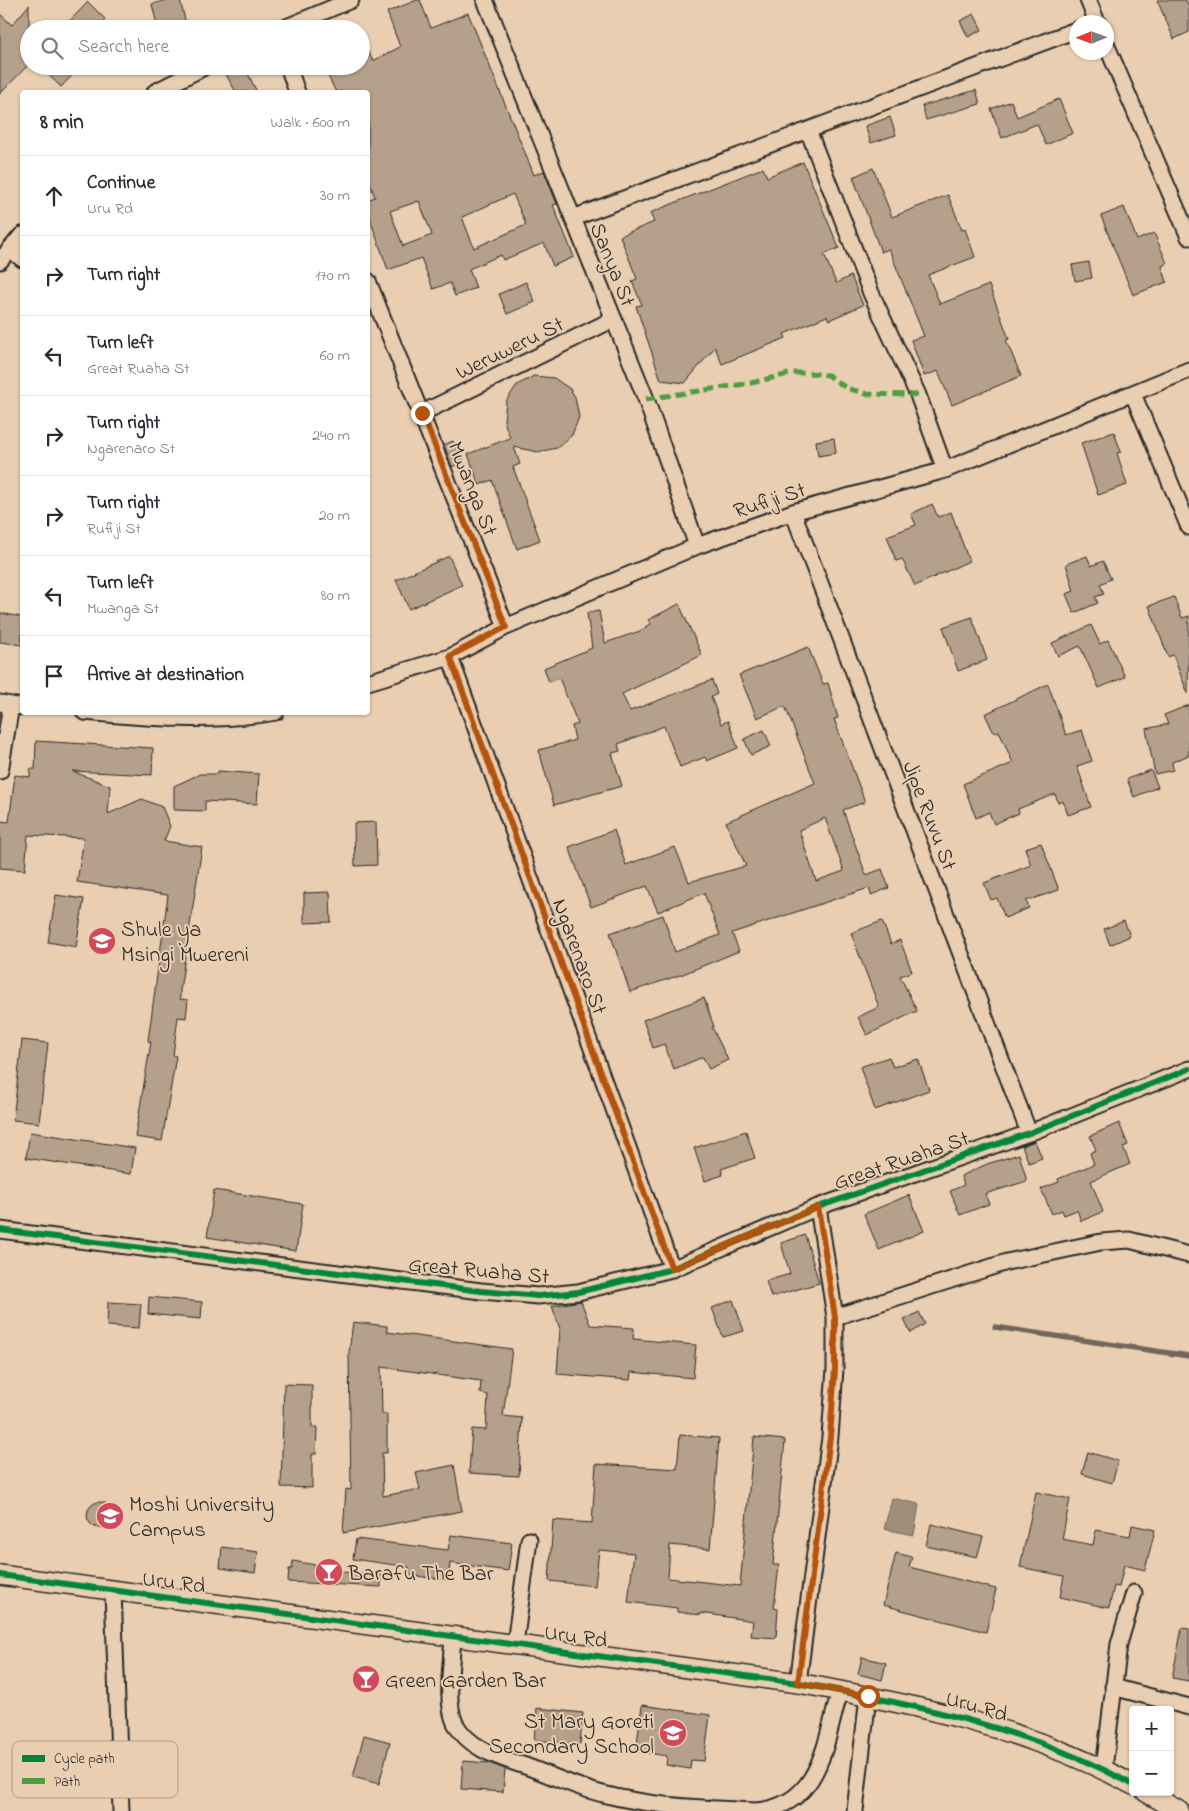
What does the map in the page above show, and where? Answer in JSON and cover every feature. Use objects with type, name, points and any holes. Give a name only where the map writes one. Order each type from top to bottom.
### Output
[{"type":"street","points":[[303,20],[351,0]]},
{"type":"street","name":"Sanya St","points":[[485,0],[646,399],[697,546]]},
{"type":"street","points":[[1088,0],[1094,15]]},
{"type":"street","points":[[573,218],[1069,33]]},
{"type":"street","points":[[1113,60],[1189,236]]},
{"type":"street","points":[[159,90],[188,75]]},
{"type":"street","points":[[291,75],[296,90]]},
{"type":"street","points":[[808,130],[871,293],[918,395],[945,470]]},
{"type":"street","points":[[0,261],[20,237]]},
{"type":"street","points":[[10,249],[20,257]]},
{"type":"street","name":"Mwanga St","points":[[370,286],[506,627]]},
{"type":"street","name":"Weruweru St","points":[[422,413],[614,318]]},
{"type":"street","name":"Rufiji St","points":[[370,681],[450,656],[506,627],[697,546],[793,512],[945,470],[1189,370]]},
{"type":"street","points":[[1133,394],[1189,527]]},
{"type":"street","name":"Jipe Ruvu St","points":[[793,512],[1029,1133]]},
{"type":"street","name":"Ngarenaro St","points":[[450,656],[672,1269]]},
{"type":"street","points":[[0,771],[11,706]]},
{"type":"street","points":[[113,715],[142,718],[234,718],[255,715]]},
{"type":"street","name":"Great Ruaha St","points":[[0,1230],[481,1291],[538,1296],[578,1292],[672,1269],[818,1207],[1029,1133],[1189,1069]]},
{"type":"street","points":[[798,1683],[830,1437],[835,1369],[835,1317],[818,1207]]},
{"type":"street","points":[[835,1317],[1007,1262],[1101,1242],[1129,1240],[1189,1255]]},
{"type":"street","points":[[516,1644],[529,1540]]},
{"type":"street","name":"Uru Rd","points":[[0,1575],[798,1683],[868,1696],[984,1724],[1104,1769],[1129,1783]]},
{"type":"street","points":[[113,1591],[118,1741]]},
{"type":"street","points":[[1104,1769],[1119,1644],[1134,1593]]},
{"type":"street","points":[[453,1636],[450,1688],[452,1709],[454,1721],[467,1739],[479,1748],[505,1760],[604,1794],[651,1802],[755,1811],[770,1810],[787,1803],[805,1789],[817,1771],[840,1691]]},
{"type":"street","points":[[1113,1687],[1189,1707]]},
{"type":"street","points":[[855,1811],[868,1696]]},
{"type":"street","points":[[1153,1796],[1180,1811]]},
{"type":"street","points":[[121,1798],[121,1811]]},
{"type":"shaded area","points":[[892,1498],[919,1504],[914,1535],[884,1529]]},
{"type":"building","points":[[167,0],[180,0],[185,20],[156,20],[152,4]]},
{"type":"building","points":[[420,0],[431,28],[468,13],[534,175],[544,171],[557,204],[553,205],[574,257],[553,266],[544,243],[503,260],[501,255],[469,269],[476,288],[455,296],[450,283],[433,289],[421,258],[388,270],[370,219],[370,199],[375,197],[370,183],[370,90],[335,90],[328,75],[370,75],[370,55],[373,61],[400,47],[387,12]],"holes":[[[513,194],[526,225],[474,248],[462,217]],[[419,201],[432,235],[403,246],[390,211]]]},
{"type":"building","points":[[1157,0],[1186,0],[1189,8],[1189,32],[1174,39]]},
{"type":"building","points":[[88,2],[105,19],[104,20],[71,20]]},
{"type":"building","points":[[29,5],[29,20],[20,20],[20,73],[0,94],[0,14],[12,25]]},
{"type":"building","points":[[974,14],[982,30],[968,37],[960,21]]},
{"type":"building","points":[[48,75],[72,75],[61,87]]},
{"type":"building","points":[[226,75],[248,75],[256,90],[235,90]]},
{"type":"building","points":[[976,90],[980,104],[926,120],[922,106]]},
{"type":"building","points":[[1059,99],[1073,133],[1046,145],[1037,124],[1002,138],[991,109],[1011,101],[1017,117]]},
{"type":"building","points":[[890,117],[896,135],[871,143],[865,126]]},
{"type":"building","points":[[803,162],[839,248],[824,254],[836,283],[851,276],[863,305],[829,320],[827,316],[784,334],[786,338],[722,364],[715,347],[685,383],[661,380],[636,306],[642,305],[632,281],[637,279],[620,236],[654,222],[650,213],[689,197],[763,168],[767,177]]},
{"type":"building","points":[[873,168],[892,217],[948,195],[962,230],[965,229],[975,257],[928,275],[940,304],[989,285],[1009,339],[1006,340],[1021,376],[952,405],[938,371],[924,376],[911,340],[924,336],[889,249],[881,252],[853,177]]},
{"type":"building","points":[[1124,207],[1137,240],[1154,233],[1167,263],[1162,266],[1167,282],[1133,295],[1101,216]]},
{"type":"building","points":[[1089,262],[1092,278],[1075,281],[1072,265]]},
{"type":"building","points":[[526,282],[535,302],[507,314],[499,294]]},
{"type":"building","points":[[534,376],[554,378],[570,389],[575,397],[579,417],[572,435],[557,448],[538,452],[514,447],[520,464],[513,467],[540,540],[517,549],[492,480],[479,485],[468,454],[510,438],[504,421],[506,401],[517,385]]},
{"type":"building","points":[[1114,432],[1121,452],[1117,453],[1127,485],[1098,495],[1081,443]]},
{"type":"building","points":[[834,438],[836,453],[818,456],[816,441]]},
{"type":"building","points":[[453,441],[464,461],[452,467],[444,445]]},
{"type":"building","points":[[932,504],[938,517],[951,512],[969,561],[915,586],[902,559],[896,561],[887,536],[916,525],[911,514]]},
{"type":"building","points":[[449,556],[462,585],[409,609],[396,580]]},
{"type":"building","points":[[1087,556],[1091,566],[1103,561],[1111,579],[1100,584],[1104,594],[1095,597],[1098,603],[1074,613],[1066,594],[1074,591],[1066,564]]},
{"type":"building","points":[[1174,597],[1182,618],[1189,616],[1188,694],[1173,655],[1168,657],[1149,606]]},
{"type":"building","points":[[679,604],[702,655],[622,694],[630,711],[712,680],[717,694],[711,697],[721,724],[728,721],[738,748],[707,761],[705,757],[680,767],[664,726],[618,744],[620,751],[612,753],[622,786],[554,805],[539,750],[575,740],[572,726],[578,724],[559,678],[549,682],[544,668],[592,648],[587,613],[599,611],[605,643],[646,629],[645,627],[651,624],[648,620]]},
{"type":"building","points":[[0,613],[20,617],[20,645],[0,642]]},
{"type":"building","points":[[972,617],[987,660],[958,671],[943,627]]},
{"type":"building","points":[[1091,625],[1100,644],[1108,640],[1125,677],[1099,688],[1080,646],[1058,656],[1052,643]]},
{"type":"building","points":[[808,647],[823,684],[828,683],[838,718],[834,719],[865,802],[843,810],[866,875],[882,869],[889,888],[871,895],[869,888],[732,933],[739,951],[683,974],[630,992],[610,933],[663,915],[675,952],[720,935],[704,893],[658,912],[647,886],[591,907],[569,847],[614,830],[626,865],[675,847],[689,882],[746,866],[726,822],[815,783],[785,706],[757,718],[739,675]],"holes":[[[825,818],[844,871],[816,881],[799,830]]]},
{"type":"building","points":[[1048,684],[1066,735],[1082,730],[1092,761],[1077,766],[1091,807],[1068,815],[1063,801],[1058,803],[1055,794],[1018,809],[1019,813],[994,824],[989,812],[976,818],[963,784],[1013,763],[999,731],[994,733],[985,714]]},
{"type":"building","points":[[1189,705],[1189,755],[1172,762],[1173,770],[1155,774],[1146,729],[1168,724],[1164,715]]},
{"type":"building","points":[[764,730],[771,746],[751,755],[744,739]]},
{"type":"building","points":[[36,741],[153,748],[152,775],[72,771],[110,786],[108,814],[142,799],[162,807],[170,826],[164,841],[202,847],[180,990],[180,999],[188,1000],[186,1018],[178,1017],[173,1055],[176,1056],[162,1141],[135,1137],[151,1042],[148,1041],[168,895],[77,882],[84,838],[28,835],[25,870],[0,868],[0,821],[9,822],[15,775],[30,777],[30,769],[35,769]]},
{"type":"building","points":[[1151,770],[1158,787],[1134,797],[1127,779]]},
{"type":"building","points":[[218,771],[259,774],[257,804],[205,801],[205,811],[174,810],[174,786],[200,774],[218,774]]},
{"type":"building","points":[[376,822],[377,865],[355,866],[354,823]]},
{"type":"building","points":[[1041,843],[1059,890],[1026,901],[1029,908],[1005,918],[997,898],[991,900],[984,883],[1031,865],[1025,848]]},
{"type":"building","points":[[330,892],[331,922],[304,923],[304,893]]},
{"type":"building","points":[[56,895],[84,899],[76,947],[48,942]]},
{"type":"building","points":[[882,921],[891,944],[900,940],[912,972],[900,976],[917,1011],[867,1035],[858,1017],[879,1007],[851,933]]},
{"type":"building","points":[[1124,921],[1130,936],[1110,945],[1104,929]]},
{"type":"building","points":[[704,998],[714,1027],[712,1027],[728,1060],[709,1069],[703,1057],[674,1069],[664,1044],[653,1048],[643,1020]]},
{"type":"building","points":[[22,1040],[48,1043],[39,1123],[13,1120]]},
{"type":"building","points":[[889,1057],[893,1067],[918,1059],[929,1090],[875,1110],[860,1067]]},
{"type":"building","points":[[1119,1123],[1128,1145],[1123,1147],[1130,1164],[1091,1181],[1103,1212],[1081,1221],[1077,1210],[1064,1215],[1062,1210],[1052,1214],[1041,1189],[1059,1182],[1058,1179],[1094,1164],[1090,1153],[1096,1150],[1090,1136]]},
{"type":"building","points":[[746,1131],[755,1158],[721,1169],[723,1175],[705,1181],[694,1148]]},
{"type":"building","points":[[30,1132],[135,1148],[131,1174],[26,1158]]},
{"type":"building","points":[[1035,1141],[1042,1158],[1029,1163],[1022,1146]]},
{"type":"building","points":[[1019,1154],[1027,1181],[985,1194],[989,1204],[960,1215],[950,1191],[964,1185],[961,1176],[987,1164]]},
{"type":"building","points":[[214,1190],[303,1204],[296,1251],[207,1237]]},
{"type":"building","points":[[909,1195],[924,1231],[879,1250],[864,1214]]},
{"type":"building","points":[[805,1235],[819,1283],[771,1297],[766,1281],[790,1274],[781,1243]]},
{"type":"building","points":[[149,1297],[202,1302],[201,1319],[148,1314]]},
{"type":"building","points":[[733,1300],[744,1331],[723,1337],[712,1308]]},
{"type":"building","points":[[581,1301],[590,1325],[634,1328],[633,1339],[696,1345],[693,1378],[631,1372],[630,1380],[557,1374],[560,1329],[552,1306]]},
{"type":"building","points":[[108,1302],[141,1304],[139,1328],[107,1326]]},
{"type":"building","points":[[919,1312],[925,1324],[911,1333],[904,1320]]},
{"type":"building","points":[[353,1322],[387,1326],[387,1332],[512,1349],[503,1416],[522,1418],[519,1476],[469,1473],[472,1429],[486,1430],[488,1395],[480,1393],[481,1381],[381,1367],[382,1414],[387,1414],[387,1453],[382,1453],[383,1496],[420,1489],[416,1473],[454,1465],[462,1511],[343,1533],[346,1489],[351,1490],[349,1352]]},
{"type":"building","points":[[284,1384],[312,1385],[312,1427],[317,1427],[316,1454],[312,1454],[312,1488],[281,1487]]},
{"type":"building","points":[[680,1435],[719,1438],[710,1549],[670,1545],[668,1578],[740,1586],[754,1437],[785,1440],[773,1565],[779,1565],[774,1608],[778,1609],[776,1638],[751,1636],[753,1621],[701,1613],[701,1615],[677,1612],[677,1608],[628,1602],[634,1553],[599,1550],[595,1586],[549,1581],[553,1520],[592,1523],[596,1464],[677,1469]]},
{"type":"building","points":[[1088,1452],[1118,1461],[1112,1483],[1082,1474]]},
{"type":"building","points":[[1036,1492],[1070,1499],[1062,1539],[1093,1545],[1096,1530],[1130,1536],[1132,1525],[1155,1530],[1145,1570],[1124,1565],[1119,1587],[1114,1586],[1109,1608],[1060,1597],[1064,1576],[1020,1567]]},
{"type":"building","points":[[100,1502],[109,1506],[113,1515],[109,1524],[100,1528],[91,1524],[87,1515],[91,1506]]},
{"type":"building","points":[[931,1524],[983,1537],[977,1557],[926,1546]]},
{"type":"building","points":[[451,1535],[512,1543],[508,1571],[450,1563],[448,1580],[408,1575],[409,1567],[353,1559],[356,1539],[448,1550]]},
{"type":"building","points":[[222,1547],[258,1552],[255,1573],[220,1568]]},
{"type":"building","points":[[896,1553],[912,1557],[909,1567],[996,1589],[986,1632],[883,1605]]},
{"type":"building","points":[[293,1561],[321,1566],[321,1571],[381,1574],[381,1587],[288,1582],[289,1569],[292,1569]]},
{"type":"building","points":[[1182,1628],[1189,1629],[1189,1681],[1172,1678]]},
{"type":"building","points":[[862,1657],[886,1663],[882,1680],[858,1674]]},
{"type":"building","name":"St Mary Goreti Secondary School","points":[[642,1705],[710,1715],[704,1761],[691,1760],[690,1769],[666,1765],[667,1756],[636,1751]]},
{"type":"building","points":[[537,1708],[583,1713],[580,1744],[534,1740]]},
{"type":"building","points":[[364,1735],[390,1742],[379,1784],[353,1777]]},
{"type":"building","points":[[463,1761],[489,1763],[505,1769],[503,1792],[461,1789]]},
{"type":"waterway","points":[[995,1327],[1189,1356]]},
{"type":"marked path","points":[[646,399],[751,383],[793,373],[828,375],[846,388],[867,394],[918,395]]},
{"type":"cycle path","points":[[0,1230],[481,1291],[538,1296],[578,1292],[672,1269],[818,1207],[1029,1133],[1189,1069]]},
{"type":"cycle path","points":[[0,1575],[798,1683],[927,1709],[970,1720],[1053,1748],[1094,1765],[1129,1783]]},
{"type":"place","name":"Shule ya Msingi Mwereni","points":[[102,941]]},
{"type":"place","name":"Moshi University Campus","points":[[110,1516]]},
{"type":"place","name":"Barafu The Bar","points":[[329,1572]]},
{"type":"place","name":"Green Garden Bar","points":[[366,1679]]},
{"type":"place","name":"St Mary Goreti Secondary School","points":[[673,1733]]},
{"type":"route","points":[[422,413],[506,627],[450,656],[672,1269],[818,1207],[835,1317],[835,1369],[830,1437],[798,1683],[868,1696]]}]
